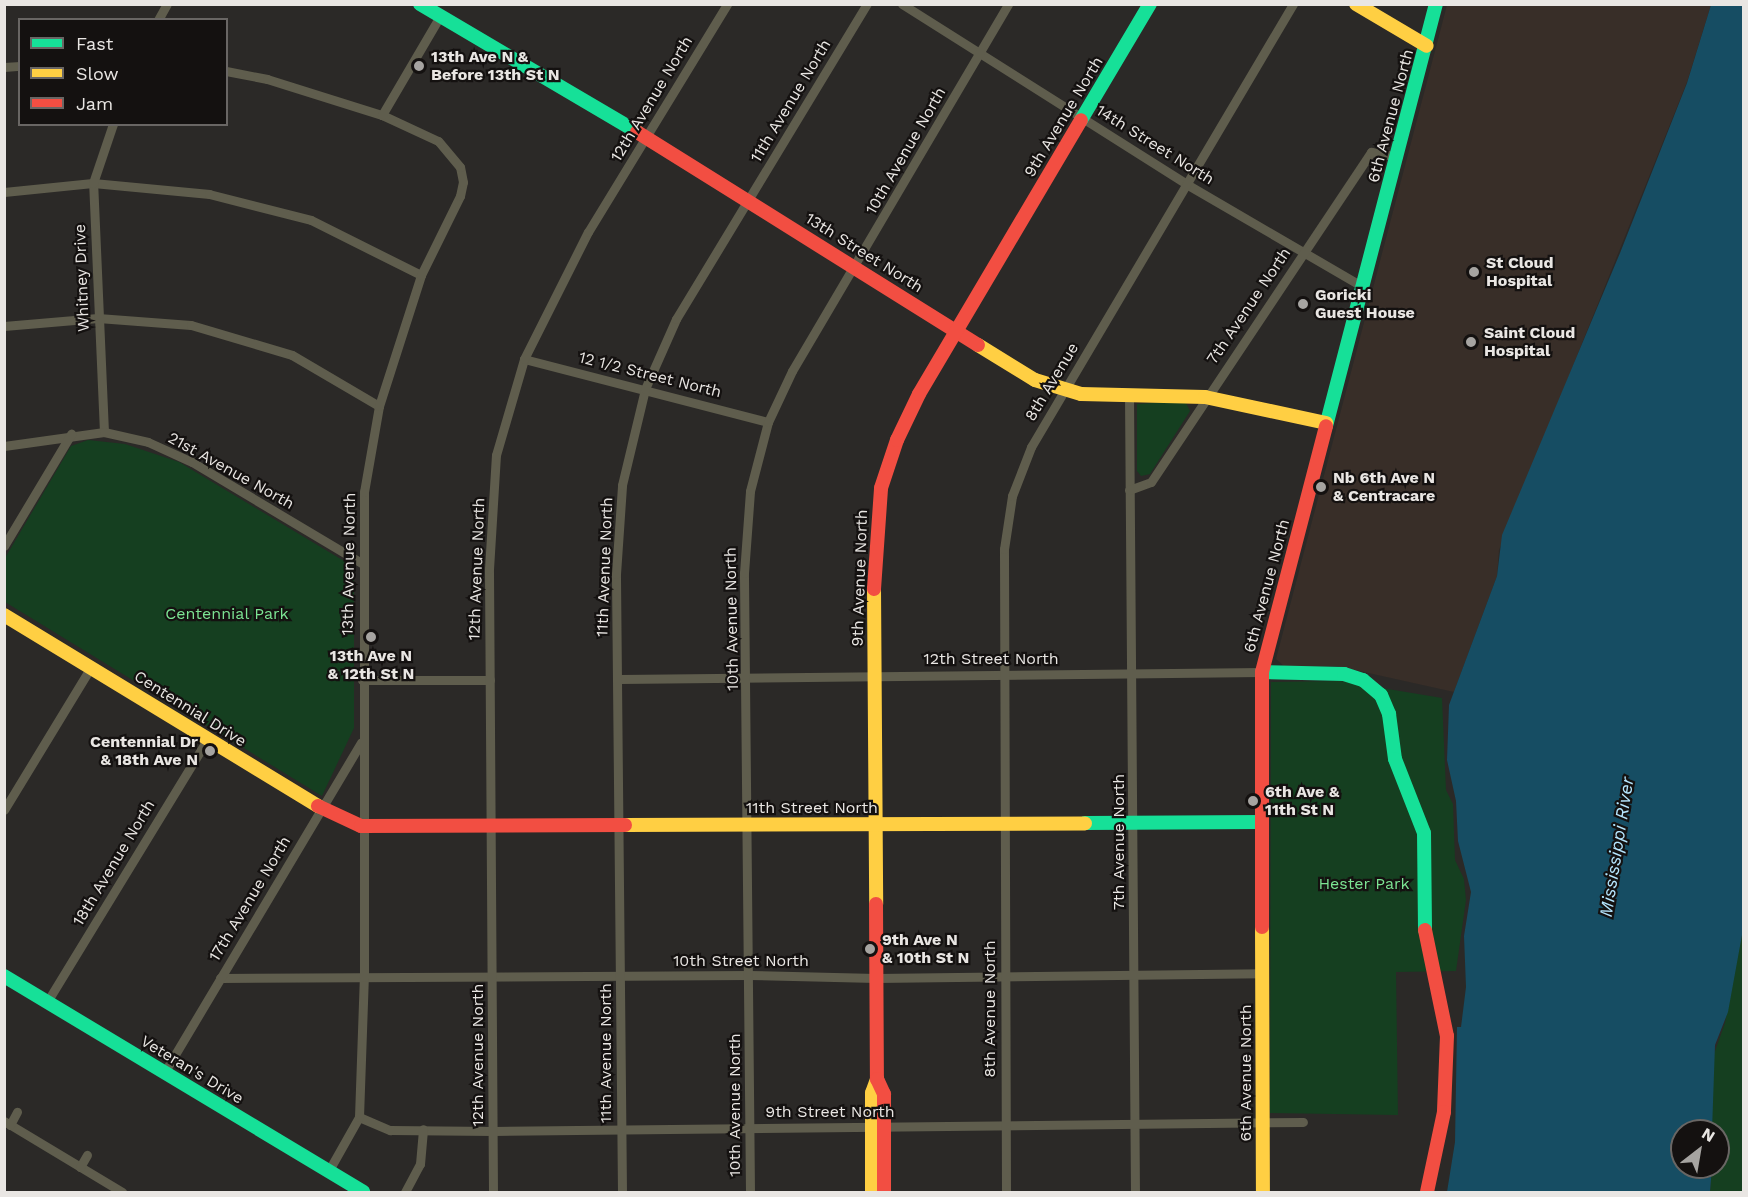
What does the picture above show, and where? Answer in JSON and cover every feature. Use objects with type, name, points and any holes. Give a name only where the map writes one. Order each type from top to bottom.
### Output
[{"type":"street","points":[[159,18],[167,4]]},
{"type":"street","name":"13th Street North","points":[[420,4],[646,137],[1035,380],[1064,391],[1205,397],[1326,423]]},
{"type":"street","name":"12th Avenue North","points":[[493,1192],[489,567],[496,455],[524,359],[588,232],[727,4]]},
{"type":"street","name":"11th Avenue North","points":[[622,1192],[619,680],[616,574],[622,485],[645,389],[676,319],[867,4]]},
{"type":"street","name":"14th Street North","points":[[902,4],[1188,185],[1363,287]]},
{"type":"street","name":"10th Avenue North","points":[[750,1192],[748,675],[744,573],[750,491],[768,422],[792,371],[856,268],[1008,4]]},
{"type":"street","name":"9th Avenue North","points":[[872,1192],[878,1127],[884,1094],[878,1079],[874,675],[874,559],[881,488],[907,418],[1150,4]]},
{"type":"street","name":"8th Avenue","points":[[1005,825],[1004,549],[1012,496],[1031,447],[1293,4]]},
{"type":"street","points":[[1356,4],[1427,46]]},
{"type":"street","name":"6th Avenue North","points":[[1263,1192],[1262,672],[1427,46],[1436,4]]},
{"type":"street","points":[[382,115],[440,16]]},
{"type":"street","name":"13th Avenue North","points":[[228,71],[267,79],[382,115],[438,141],[460,167],[464,182],[460,196],[421,275],[379,406],[364,492],[361,826],[364,978],[359,1117]]},
{"type":"street","name":"Whitney Drive","points":[[104,432],[93,183],[112,126]]},
{"type":"street","name":"7th Avenue North","points":[[1129,490],[1151,482],[1205,397],[1371,152],[1398,157]]},
{"type":"street","points":[[4,192],[93,183],[209,194],[311,220],[421,275]]},
{"type":"street","points":[[4,326],[99,318],[191,325],[292,355],[379,406]]},
{"type":"street","name":"12 1/2 Street North","points":[[524,359],[768,422]]},
{"type":"street","name":"7th Avenue North","points":[[1129,394],[1135,1192]]},
{"type":"street","name":"21st Avenue North","points":[[4,446],[71,434],[104,432],[148,442],[192,462],[363,564]]},
{"type":"street","points":[[4,546],[71,434]]},
{"type":"street","name":"Centennial Drive","points":[[4,615],[322,809],[361,826]]},
{"type":"street","points":[[4,810],[91,667]]},
{"type":"street","name":"12th Street North","points":[[619,680],[748,675],[1131,676],[1328,671],[1363,680],[1381,695],[1389,714],[1395,759],[1424,833],[1425,941],[1447,1036],[1444,1112],[1427,1192]]},
{"type":"street","points":[[362,680],[490,680]]},
{"type":"street","name":"18th Avenue North","points":[[47,1002],[207,740]]},
{"type":"street","name":"17th Avenue North","points":[[164,1073],[362,741]]},
{"type":"street","name":"11th Street North","points":[[361,826],[1005,825],[1262,822]]},
{"type":"street","name":"8th Avenue North","points":[[1005,825],[1006,1192]]},
{"type":"street","name":"10th Street North","points":[[220,978],[749,975],[876,978],[1262,973]]},
{"type":"street","name":"Veteran's Drive","points":[[4,976],[363,1192]]},
{"type":"street","points":[[17,1112],[7,1123],[122,1192]]},
{"type":"street","points":[[328,1172],[359,1117]]},
{"type":"street","name":"9th Street North","points":[[359,1117],[390,1130],[493,1131],[750,1126],[1263,1125],[1303,1122]]},
{"type":"street","name":"9th Avenue North","points":[[878,1127],[884,1192]]},
{"type":"street","points":[[405,1192],[420,1164],[423,1129]]},
{"type":"street","points":[[80,1167],[87,1155]]},
{"type":"shaded area","name":"Saint Cloud Hospital","points":[[1447,5],[1711,5],[1687,82],[1499,550],[1497,576],[1454,692],[1337,666],[1285,667],[1276,659]]},
{"type":"green space","points":[[1185,401],[1190,411],[1150,474],[1141,476],[1137,471],[1137,404]]},
{"type":"green space","name":"Centennial Park","points":[[88,440],[125,444],[179,462],[354,567],[354,728],[322,796],[5,602],[5,558],[71,446]]},
{"type":"green space","name":"Hester Park","points":[[1340,681],[1442,698],[1446,790],[1453,804],[1455,860],[1464,879],[1466,900],[1456,971],[1396,972],[1398,1115],[1270,1113],[1271,682]]},
{"type":"green space","points":[[1743,924],[1743,1192],[1710,1192],[1711,1179],[1730,1179],[1730,1119],[1711,1119],[1714,1054],[1725,1023]]},
{"type":"water","name":"Mississippi River","points":[[1711,5],[1744,5],[1744,924],[1728,1012],[1715,1045],[1712,1119],[1670,1119],[1670,1179],[1711,1179],[1710,1192],[1447,1192],[1455,1142],[1457,1027],[1461,1027],[1466,987],[1464,936],[1471,892],[1458,841],[1456,801],[1447,760],[1449,705],[1497,576],[1502,535],[1620,253],[1687,83]]},
{"type":"traffic: fast","points":[[420,4],[637,132]]},
{"type":"traffic: fast","points":[[1081,120],[1150,4]]},
{"type":"traffic: fast","points":[[1326,426],[1436,4]]},
{"type":"traffic: fast","points":[[1262,672],[1344,674],[1363,680],[1381,695],[1389,714],[1395,759],[1424,833],[1425,930]]},
{"type":"traffic: fast","points":[[1085,823],[1262,822]]},
{"type":"traffic: fast","points":[[4,976],[363,1192]]},
{"type":"traffic: slow","points":[[1356,4],[1427,46]]},
{"type":"traffic: slow","points":[[978,345],[1035,380],[1081,394],[1205,397],[1326,423]]},
{"type":"traffic: slow","points":[[874,589],[876,904]]},
{"type":"traffic: slow","points":[[4,615],[318,806]]},
{"type":"traffic: slow","points":[[625,825],[1085,823]]},
{"type":"traffic: slow","points":[[1262,927],[1263,1192]]},
{"type":"traffic: slow","points":[[872,1192],[872,1093],[877,1079]]},
{"type":"traffic: jam","points":[[874,589],[881,488],[897,440],[919,394],[1081,120]]},
{"type":"traffic: jam","points":[[637,132],[978,345]]},
{"type":"traffic: jam","points":[[1262,927],[1262,672],[1326,426]]},
{"type":"traffic: jam","points":[[318,806],[361,826],[625,825]]},
{"type":"traffic: jam","points":[[876,904],[877,1079],[884,1094],[884,1192]]},
{"type":"traffic: jam","points":[[1425,930],[1447,1036],[1444,1112],[1427,1192]]},
{"type":"place","name":"13th Ave N & Before 13th St N","points":[[419,66]]},
{"type":"place","name":"St Cloud Hospital","points":[[1474,272]]},
{"type":"place","name":"Goricki Guest House","points":[[1303,304]]},
{"type":"place","name":"Saint Cloud Hospital","points":[[1471,342]]},
{"type":"place","name":"Nb 6th Ave N & Centracare","points":[[1321,487]]},
{"type":"place","name":"13th Ave N & 12th St N","points":[[371,637]]},
{"type":"place","name":"Centennial Dr & 18th Ave N","points":[[210,751]]},
{"type":"place","name":"6th Ave & 11th St N","points":[[1253,801]]},
{"type":"place","name":"9th Ave N & 10th St N","points":[[870,949]]}]
